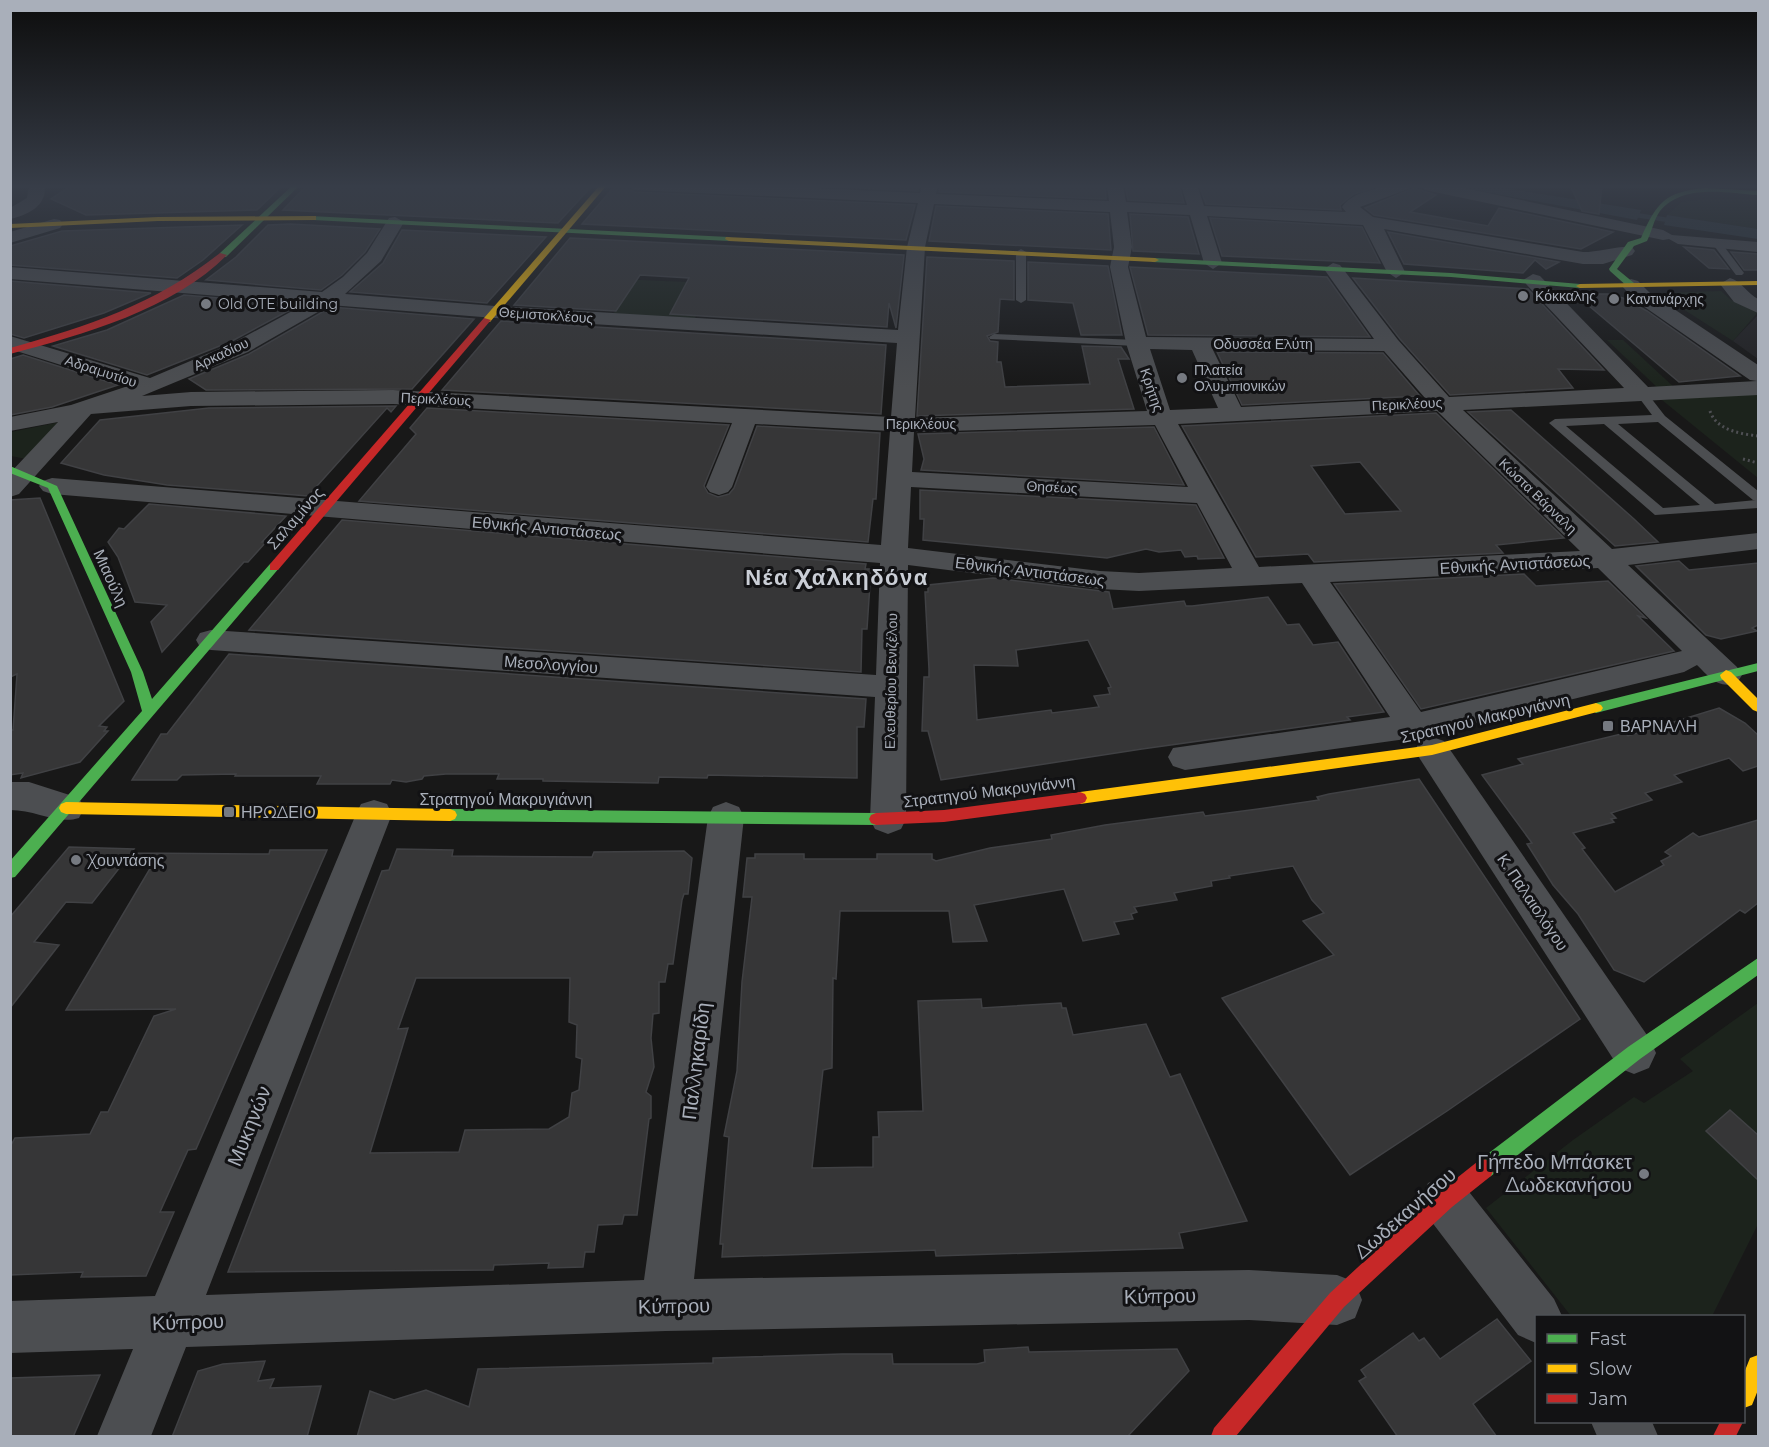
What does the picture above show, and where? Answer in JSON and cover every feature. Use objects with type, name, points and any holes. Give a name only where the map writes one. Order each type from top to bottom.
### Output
[{"type":"main road","points":[[16,346],[119,315],[184,285],[222,253]]},
{"type":"main road","name":"Σαλαμίνος","points":[[10,872],[547,253]]},
{"type":"main road","points":[[1030,253],[1533,280],[1735,279],[1758,273]]},
{"type":"main road","points":[[1625,253],[1613,269],[1636,278],[1709,274]]},
{"type":"main road","points":[[1680,270],[1758,283]]},
{"type":"main road","points":[[15,478],[52,486]]},
{"type":"main road","name":"Μιαούλη","points":[[52,486],[136,672],[149,712]]},
{"type":"main road","name":"Στρατηγού Μακρυγιάννη","points":[[66,808],[374,814],[888,819],[944,816],[1423,738],[1758,667]]},
{"type":"main road","name":"Κώστα Βάρναλη","points":[[1726,675],[1758,707]]},
{"type":"main road","name":"Δωδεκανήσου","points":[[1222,1437],[1337,1299],[1445,1200],[1634,1053],[1758,966]]},
{"type":"main road","points":[[1745,1393],[1758,1365]]},
{"type":"main road","points":[[1724,1437],[1731,1423]]},
{"type":"street","name":"Αρκαδίου","points":[[10,424],[84,408],[149,385],[273,330],[327,298],[372,259],[376,253]]},
{"type":"street","name":"Ελευθερίου Βενιζέλου","points":[[888,819],[894,555],[916,253]]},
{"type":"street","name":"Κρήτης","points":[[1122,253],[1119,267],[1137,343],[1161,418],[1250,576]]},
{"type":"street","points":[[1210,253],[1213,263]]},
{"type":"street","points":[[1386,253],[1396,272]]},
{"type":"street","points":[[1551,253],[1583,258],[1603,258],[1621,253]]},
{"type":"street","name":"Κώστα Βάρναλη","points":[[1333,269],[1390,345],[1441,402],[1726,675]]},
{"type":"street","name":"Θεμιστοκλέους","points":[[10,273],[184,285],[495,312],[908,338]]},
{"type":"street","points":[[1636,278],[1643,297],[1758,375]]},
{"type":"street","points":[[1735,279],[1741,298],[1758,307]]},
{"type":"street","points":[[1533,280],[1642,395]]},
{"type":"street","name":"Οδυσσέα Ελύτη","points":[[1137,343],[1390,345]]},
{"type":"street","points":[[1200,344],[1232,413]]},
{"type":"street","name":"Αδραμυτίου","points":[[16,346],[191,399]]},
{"type":"street","name":"Περικλέους","points":[[84,408],[191,399],[421,398],[902,425],[1161,418],[1441,402],[1642,395],[1758,388]]},
{"type":"street","points":[[15,478],[84,408]]},
{"type":"street","points":[[720,487],[747,416]]},
{"type":"street","name":"Θησέως","points":[[899,479],[1205,496]]},
{"type":"street","name":"Εθνικής Αντιστάσεως","points":[[52,486],[894,555],[1101,580],[1139,582],[1604,559],[1758,541]]},
{"type":"street","name":"Κ. Παλαιολόγου","points":[[1311,575],[1634,1053]]},
{"type":"street","name":"Μεσολογγίου","points":[[211,640],[890,687]]},
{"type":"street","points":[[1185,757],[1423,738],[1684,661]]},
{"type":"street","points":[[10,796],[28,796],[66,808]]},
{"type":"street","name":"Μυκηνών","points":[[124,1437],[374,814]]},
{"type":"street","name":"Παλληκαρίδη","points":[[666,1305],[726,817]]},
{"type":"street","points":[[1445,1200],[1535,1316]]},
{"type":"street","name":"Κύπρου","points":[[10,1327],[666,1305],[1249,1295],[1337,1299]]},
{"type":"street","points":[[1619,1423],[1630,1437]]},
{"type":"lane","points":[[1021,253],[1021,300]]},
{"type":"lane","points":[[1722,253],[1735,279]]},
{"type":"lane","points":[[994,338],[1137,343]]},
{"type":"lane","points":[[1642,395],[1661,418],[1758,497]]},
{"type":"lane","points":[[1661,418],[1555,423],[1660,512],[1758,504]]},
{"type":"lane","points":[[1606,420],[1712,508]]},
{"type":"path","points":[[1733,430],[1758,436]]},
{"type":"shaded area","points":[[594,278],[687,282],[702,303],[694,320],[612,316],[624,298]]},
{"type":"shaded area","points":[[1721,291],[1731,300],[1758,312],[1733,341],[1658,293]]},
{"type":"shaded area","points":[[1758,315],[1758,359],[1733,341]]},
{"type":"shaded area","points":[[1607,340],[1623,340],[1676,389],[1660,390]]},
{"type":"shaded area","points":[[1758,390],[1758,478],[1662,400]]},
{"type":"shaded area","points":[[60,422],[26,459],[11,456],[11,432]]},
{"type":"shaded area","name":"Γήπεδο Μπάσκετ Δωδεκανήσου","points":[[1758,1003],[1758,1224],[1712,1315],[1570,1315],[1486,1208],[1573,1140],[1634,1097],[1644,1103],[1693,1071],[1680,1059]]},
{"type":"building","points":[[10,253],[211,253],[177,278],[10,265]]},
{"type":"building","points":[[240,253],[364,253],[342,275],[321,290],[206,280]]},
{"type":"building","points":[[389,253],[532,253],[487,303],[350,292],[383,263]]},
{"type":"building","points":[[558,253],[855,253],[904,255],[896,328],[889,303],[887,327],[670,314],[689,278],[640,275],[616,311],[514,305]]},
{"type":"building","points":[[1167,253],[1199,253],[1199,254]]},
{"type":"building","points":[[1221,253],[1375,253],[1380,263],[1222,256]]},
{"type":"building","points":[[1398,253],[1505,253],[1559,262],[1546,269],[1535,260],[1523,273],[1404,264]]},
{"type":"building","points":[[1691,253],[1716,253],[1729,269],[1709,268]]},
{"type":"building","points":[[1731,253],[1758,254],[1758,270],[1744,270]]},
{"type":"building","points":[[927,257],[1014,261],[1014,300],[1000,299],[998,332],[987,336],[990,341],[998,342],[997,362],[1001,362],[1005,387],[1090,384],[1082,346],[1121,347],[1129,359],[1118,359],[1134,409],[917,416]]},
{"type":"building","points":[[1028,262],[1108,266],[1122,335],[1081,335],[1073,303],[1028,300]]},
{"type":"building","points":[[1130,267],[1327,277],[1370,337],[1148,335]]},
{"type":"building","points":[[1353,278],[1528,289],[1604,370],[1558,369],[1573,388],[1450,395],[1400,339]]},
{"type":"building","points":[[10,281],[151,293],[104,313],[24,338],[10,334]]},
{"type":"building","points":[[1575,294],[1608,294],[1623,298],[1647,311],[1740,376],[1679,382]]},
{"type":"building","points":[[184,295],[299,305],[232,341],[147,375],[53,346],[107,330]]},
{"type":"building","points":[[331,307],[474,319],[412,389],[206,390],[189,379],[249,354]]},
{"type":"building","points":[[501,321],[886,345],[881,414],[442,390]]},
{"type":"building","points":[[1217,352],[1383,353],[1420,396],[1242,405]]},
{"type":"building","points":[[23,355],[118,385],[52,407],[10,415],[10,359]]},
{"type":"building","points":[[396,406],[391,412],[387,408],[308,496],[167,485],[104,475],[61,463],[100,420],[209,408]]},
{"type":"building","points":[[427,408],[729,425],[704,486],[708,493],[718,497],[729,494],[734,488],[757,426],[880,433],[876,499],[873,499],[868,542],[359,501],[416,434],[410,428]]},
{"type":"building","points":[[1511,410],[1658,542],[1615,546],[1468,412]]},
{"type":"building","points":[[1436,413],[1564,538],[1496,545],[1503,553],[1314,562],[1308,554],[1256,557],[1182,426]],"holes":[[[1360,462],[1401,511],[1345,514],[1311,466]]]},
{"type":"building","points":[[1154,427],[1184,485],[921,470],[924,459],[918,434]]},
{"type":"building","points":[[920,490],[1196,505],[1224,558],[1198,559],[1197,556],[1185,557],[1181,550],[1159,552],[1146,549],[1107,558],[923,540],[924,519],[920,519]]},
{"type":"building","points":[[40,498],[124,701],[99,726],[107,727],[104,731],[108,731],[80,762],[21,778],[23,773],[10,775],[10,730],[13,730],[17,674],[10,677],[10,500]]},
{"type":"building","points":[[149,504],[286,516],[262,542],[266,542],[248,562],[244,562],[162,652],[151,622],[167,605],[135,602],[118,557],[108,542],[119,528],[124,529]]},
{"type":"building","points":[[342,520],[866,564],[865,569],[871,569],[867,629],[862,629],[861,672],[249,630]]},
{"type":"building","points":[[1679,561],[1689,570],[1758,563],[1758,625],[1752,628],[1757,631],[1721,639],[1706,635],[1636,566]]},
{"type":"building","points":[[1524,574],[1536,586],[1608,581],[1646,618],[1638,616],[1674,651],[1421,709],[1334,584]]},
{"type":"building","points":[[993,578],[1109,592],[1113,609],[1184,601],[1186,606],[1192,606],[1268,597],[1287,625],[1299,624],[1313,645],[1338,642],[1384,712],[1347,717],[1350,720],[941,780],[928,731],[922,731],[924,677],[929,677],[925,592],[928,592],[928,585]],"holes":[[[1088,640],[1111,687],[1108,688],[1110,694],[1094,696],[1099,707],[1052,713],[1051,710],[977,720],[974,665],[1018,666],[1016,650]]]},
{"type":"building","points":[[229,654],[866,699],[864,727],[857,727],[857,778],[708,775],[707,778],[659,777],[658,783],[543,781],[543,779],[497,779],[499,774],[446,774],[424,776],[422,779],[406,782],[392,780],[390,784],[317,784],[321,776],[235,776],[236,774],[182,775],[177,780],[132,780],[161,734],[167,734]]},
{"type":"building","points":[[1719,708],[1745,723],[1758,735],[1758,766],[1743,771],[1729,758],[1674,775],[1682,782],[1645,793],[1652,800],[1611,813],[1616,818],[1611,819],[1614,822],[1573,833],[1585,848],[1582,849],[1615,892],[1664,865],[1661,861],[1671,856],[1665,852],[1693,833],[1699,837],[1758,820],[1758,903],[1745,913],[1740,910],[1644,982],[1614,970],[1578,914],[1553,885],[1527,844],[1532,843],[1482,775],[1523,764],[1518,759],[1625,733],[1628,736]]},
{"type":"building","points":[[1419,779],[1580,1019],[1447,1111],[1350,1175],[1222,998],[1334,955],[1303,921],[1324,913],[1312,900],[1293,866],[1229,876],[1230,878],[1211,881],[1212,886],[1174,893],[1177,900],[1134,907],[1137,912],[1131,914],[1133,919],[1114,922],[1119,934],[1083,941],[1064,889],[974,905],[987,941],[953,942],[949,911],[840,911],[836,979],[833,978],[832,1068],[823,1070],[812,1168],[873,1167],[873,1137],[879,1137],[878,1112],[923,1111],[918,1001],[981,999],[982,1008],[1061,1003],[1062,1008],[1066,1008],[1073,1035],[1146,1024],[1170,1077],[1180,1074],[1247,1221],[1179,1233],[1183,1248],[936,1256],[935,1250],[722,1257],[723,1244],[720,1244],[729,1137],[724,1136],[737,1071],[742,982],[752,897],[743,897],[747,858],[755,858],[755,854],[804,854],[804,859],[877,859],[877,854],[932,854],[932,859],[936,861],[990,848],[1052,839],[1051,835],[1105,825],[1203,812],[1205,816],[1258,809],[1319,800],[1317,797],[1329,794]]},
{"type":"building","points":[[69,847],[134,849],[92,903],[66,902],[34,942],[59,945],[10,1008],[10,917]]},
{"type":"building","points":[[397,849],[453,850],[452,856],[592,857],[594,852],[684,851],[692,858],[688,894],[684,894],[682,900],[673,964],[668,964],[665,982],[659,982],[659,1013],[653,1014],[651,1038],[654,1067],[646,1092],[651,1096],[651,1118],[649,1119],[637,1215],[624,1215],[622,1224],[598,1225],[594,1252],[585,1252],[583,1267],[548,1268],[549,1263],[494,1265],[493,1270],[228,1272],[382,871],[389,870]],"holes":[[[416,978],[570,978],[569,1022],[577,1025],[576,1057],[582,1059],[579,1090],[572,1093],[569,1117],[549,1129],[465,1130],[459,1152],[370,1153],[408,1028],[398,1029]]]},
{"type":"building","points":[[270,850],[327,850],[196,1149],[188,1150],[160,1212],[174,1212],[146,1276],[81,1277],[83,1272],[10,1275],[10,1147],[15,1138],[90,1134],[101,1112],[108,1112],[154,1016],[176,1009],[66,1010],[151,867],[131,853],[269,854]]},
{"type":"building","points":[[1730,1110],[1758,1135],[1758,1180],[1706,1131]]},
{"type":"building","points":[[1497,1319],[1531,1361],[1473,1404],[1497,1437],[1398,1437],[1359,1381],[1366,1377],[1361,1370],[1413,1333],[1419,1341],[1424,1338],[1440,1359]]},
{"type":"building","points":[[1028,1347],[1029,1352],[1177,1349],[1189,1371],[1127,1437],[357,1437],[370,1391],[394,1400],[426,1390],[469,1407],[478,1369],[713,1363],[713,1358],[842,1354],[892,1354],[893,1364],[977,1364],[985,1362],[984,1350]]},
{"type":"building","points":[[265,1361],[258,1381],[274,1379],[270,1388],[321,1386],[307,1437],[172,1437],[198,1371],[223,1364]]},
{"type":"building","points":[[100,1375],[73,1437],[10,1437],[10,1378]]},
{"type":"traffic: fast","points":[[1625,253],[1613,269],[1631,285]]},
{"type":"traffic: fast","points":[[1155,260],[1451,275],[1580,286]]},
{"type":"traffic: fast","points":[[10,469],[52,486],[137,672],[149,712]]},
{"type":"traffic: fast","points":[[10,872],[274,567]]},
{"type":"traffic: fast","points":[[1596,708],[1758,667]]},
{"type":"traffic: fast","points":[[450,815],[876,819]]},
{"type":"traffic: fast","points":[[1484,1169],[1634,1053],[1758,966]]},
{"type":"traffic: slow","points":[[487,320],[545,253]]},
{"type":"traffic: slow","points":[[1003,253],[1155,260]]},
{"type":"traffic: slow","points":[[1580,286],[1758,283]]},
{"type":"traffic: slow","points":[[1726,675],[1758,707]]},
{"type":"traffic: slow","points":[[1080,798],[1432,750],[1596,708]]},
{"type":"traffic: slow","points":[[66,808],[450,815]]},
{"type":"traffic: slow","points":[[1745,1395],[1758,1366]]},
{"type":"traffic: jam","points":[[10,351],[67,335],[149,303],[200,273],[223,255]]},
{"type":"traffic: jam","points":[[274,567],[487,320]]},
{"type":"traffic: jam","points":[[876,819],[944,816],[1080,798]]},
{"type":"traffic: jam","points":[[1222,1436],[1337,1300],[1445,1200],[1484,1169]]},
{"type":"traffic: jam","points":[[1724,1436],[1731,1423]]},
{"type":"place","name":"Κόκκαλης","points":[[1523,296]]},
{"type":"place","name":"Καντινάρχης","points":[[1614,299]]},
{"type":"place","name":"Old OTE building","points":[[206,304]]},
{"type":"place","name":"Πλατεία Ολυμπιονικών","points":[[1182,378]]},
{"type":"place","name":"ΒΑΡΝΑΛΗ","points":[[1608,726]]},
{"type":"place","name":"ΗΡΩΔΕΙΟ","points":[[229,812]]},
{"type":"place","name":"Χουντάσης","points":[[76,860]]},
{"type":"place","name":"Γήπεδο Μπάσκετ Δωδεκανήσου","points":[[1644,1174]]},
{"type":"district","name":"Νέα Χαλκηδόνα","points":[[837,577]]}]
